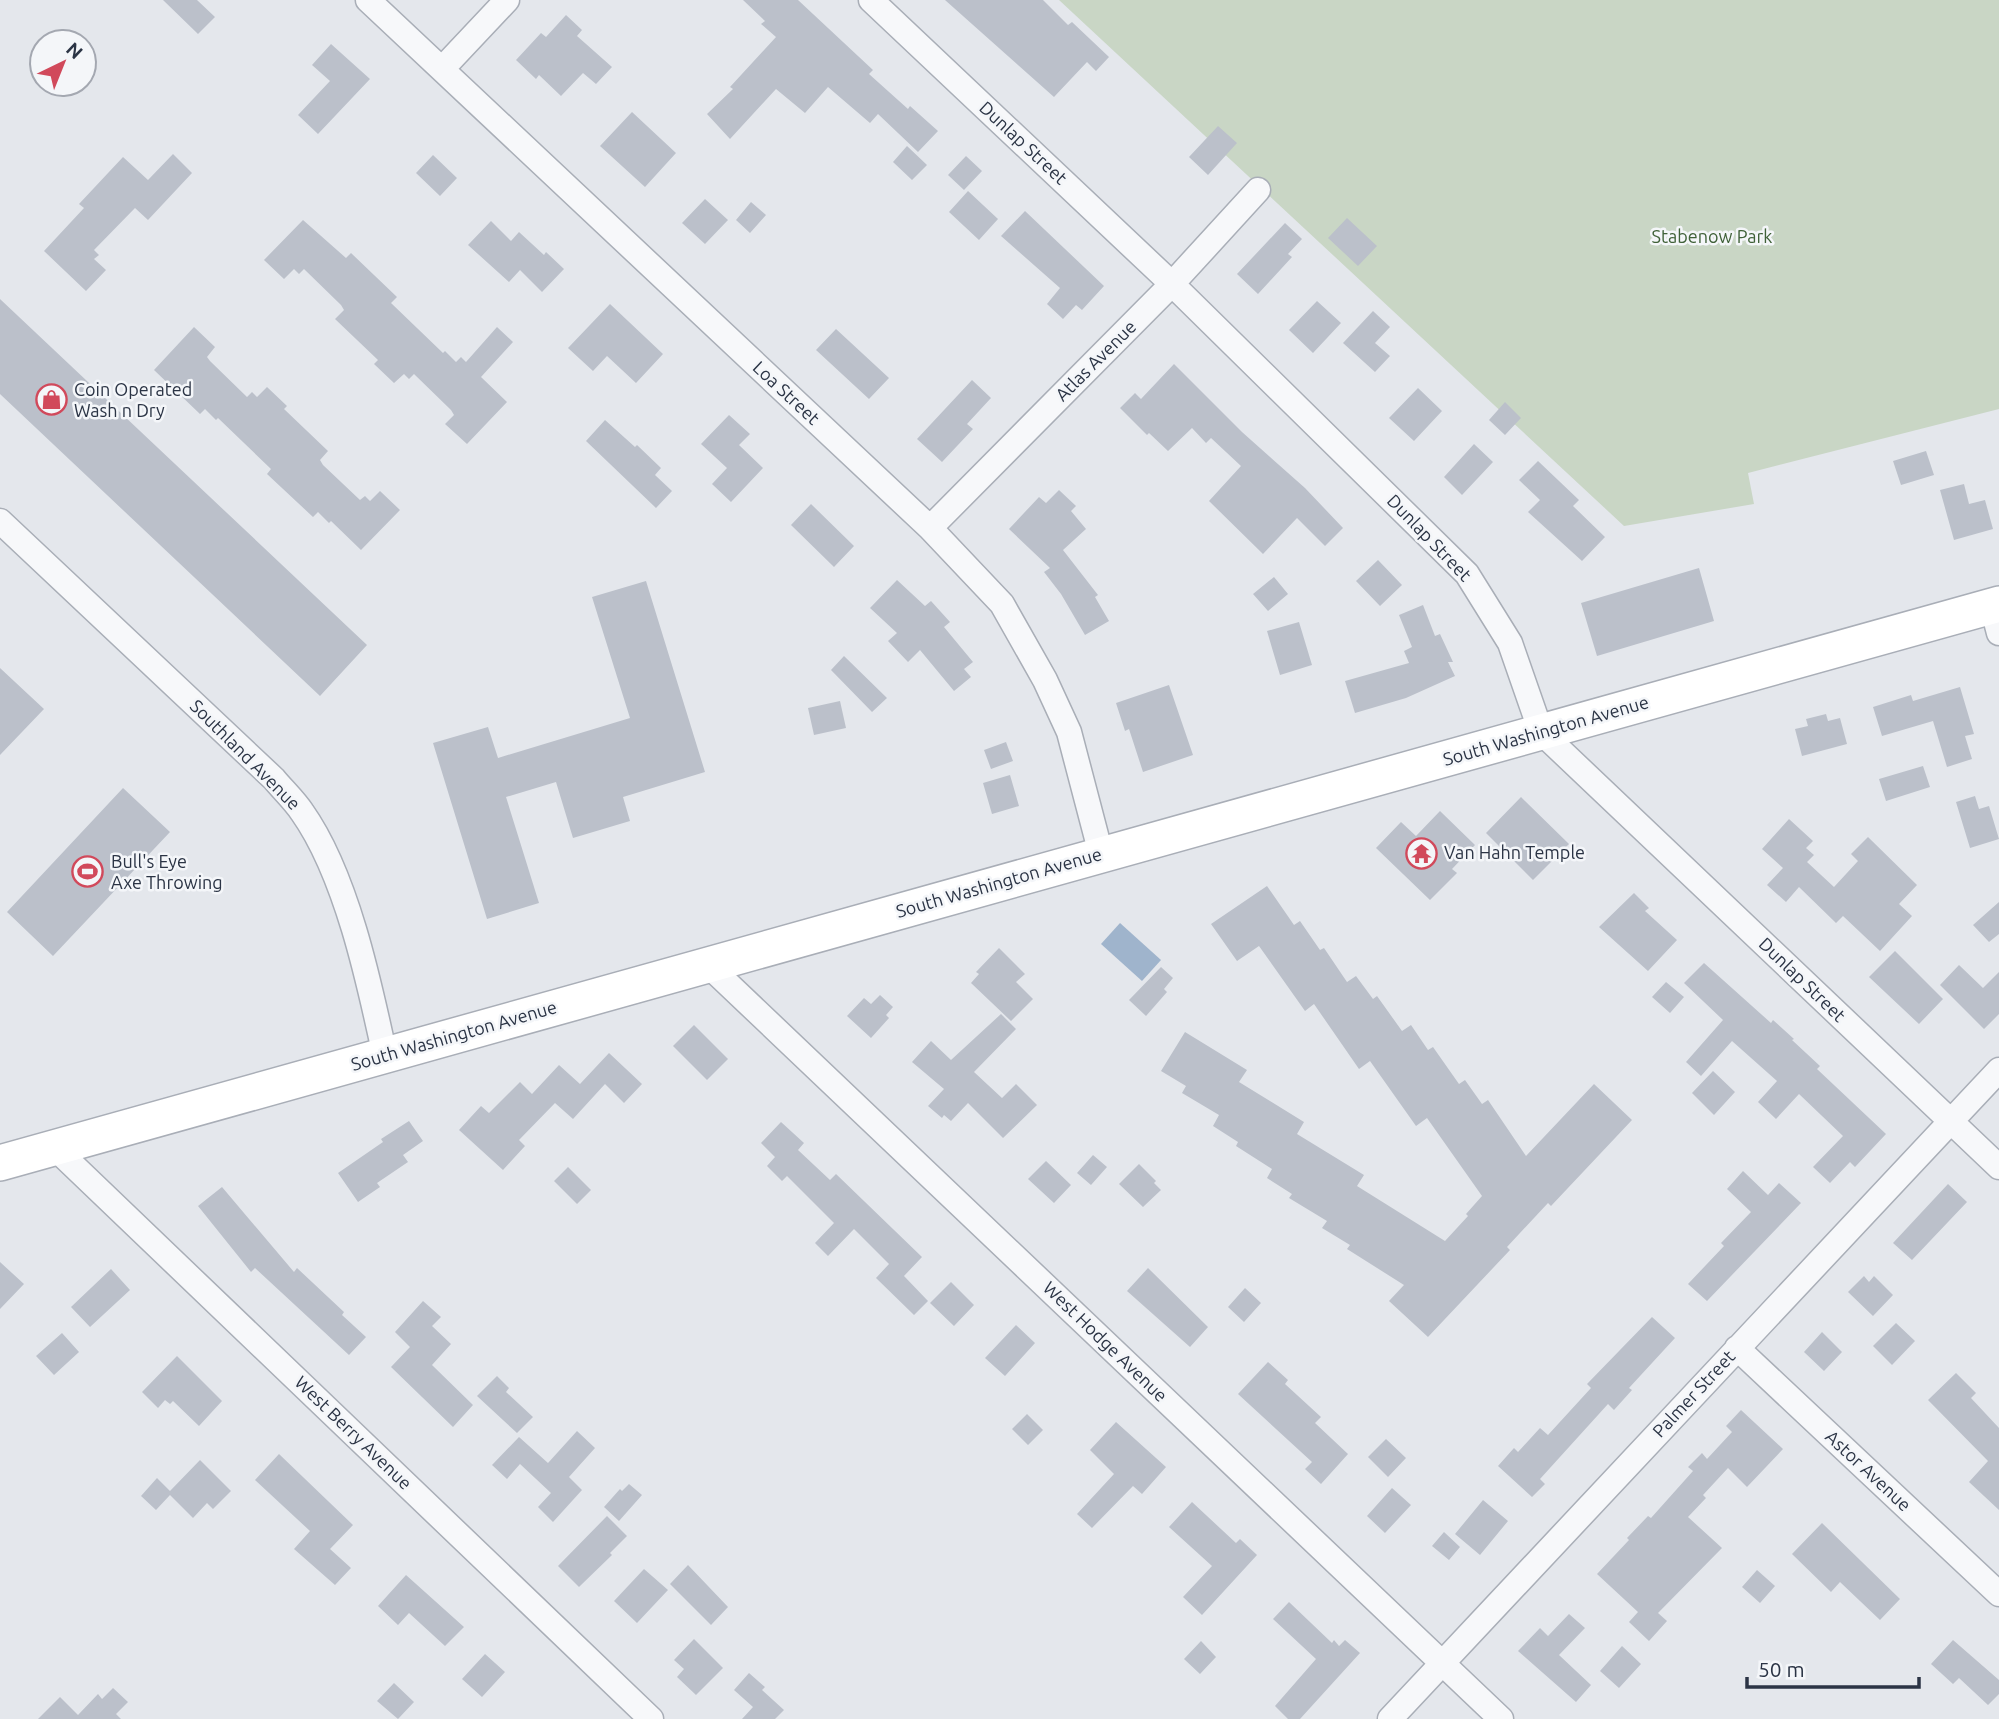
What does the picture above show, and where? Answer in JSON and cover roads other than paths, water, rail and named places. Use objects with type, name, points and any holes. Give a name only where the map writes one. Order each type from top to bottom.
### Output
[{"type":"street","name":"Loa Street","points":[[368,0],[930,528],[1002,604],[1045,680],[1069,732],[1101,854]]},
{"type":"street","points":[[442,69],[507,0]]},
{"type":"street","name":"Dunlap Street","points":[[871,0],[1172,284],[1467,574],[1510,643],[1541,732],[1999,1167]]},
{"type":"street","name":"Atlas Avenue","points":[[930,528],[1172,284],[1258,190]]},
{"type":"street","name":"Southland Avenue","points":[[0,521],[274,779],[303,813],[330,865],[348,911],[385,1056]]},
{"type":"street","name":"South Washington Avenue","points":[[0,1163],[1541,732],[1997,615]]},
{"type":"street","name":"West Hodge Avenue","points":[[708,965],[1501,1719]]},
{"type":"street","name":"Palmer Street","points":[[1390,1719],[1999,1070]]},
{"type":"street","name":"West Berry Avenue","points":[[55,1148],[650,1719]]},
{"type":"street","name":"Astor Avenue","points":[[1737,1348],[1999,1594]]},
{"type":"water","points":[[1120,923],[1161,960],[1142,981],[1101,944]]},
{"type":"place","name":"Coin Operated Wash n Dry","points":[[51,400]]},
{"type":"place","name":"Van Hahn Temple","points":[[1421,853]]},
{"type":"place","name":"Bull's Eye Axe Throwing","points":[[88,872]]},
{"type":"park label","name":"Stabenow Park","points":[[1712,237]]}]
